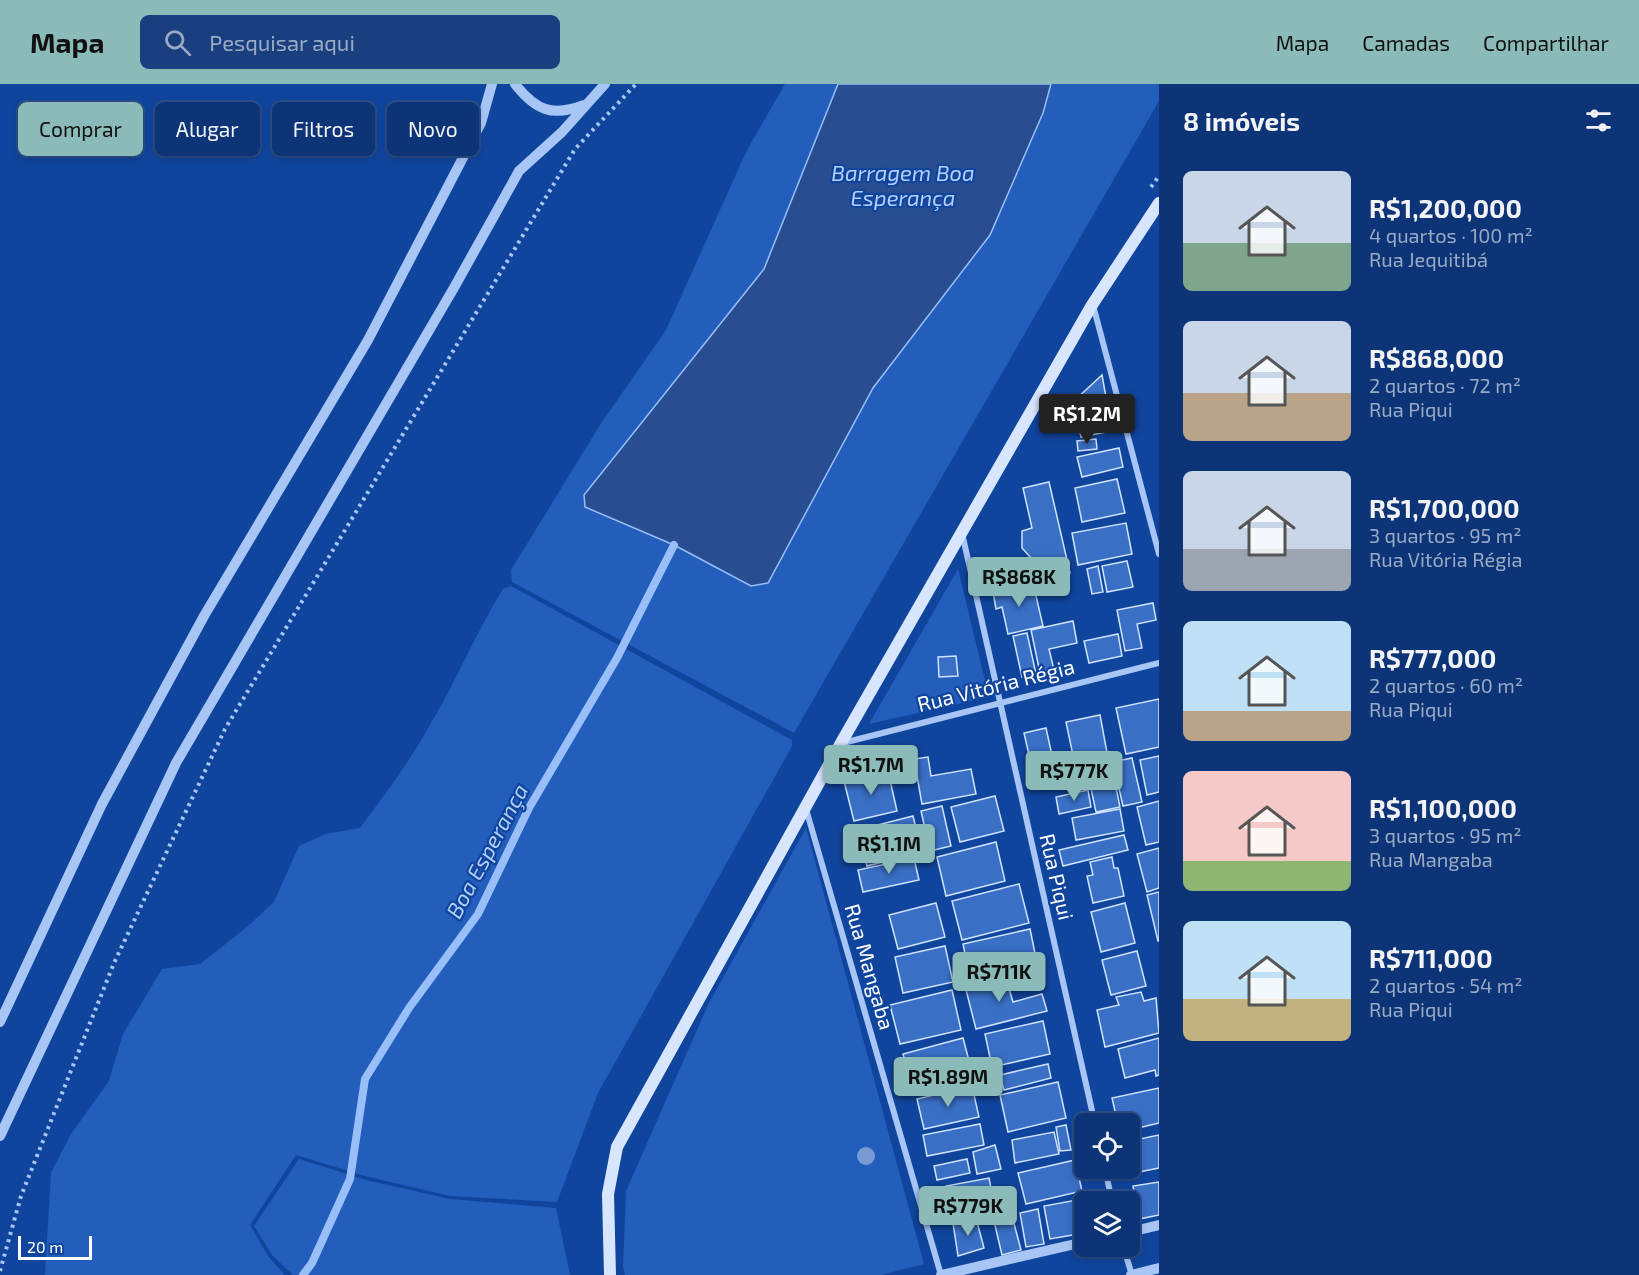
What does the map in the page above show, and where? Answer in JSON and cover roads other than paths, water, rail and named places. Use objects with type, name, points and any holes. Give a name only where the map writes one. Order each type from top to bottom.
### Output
[{"type":"main road","points":[[610,1275],[608,1194],[616,1147],[842,743],[1092,305],[1159,202]]},
{"type":"street","points":[[0,1022],[102,804],[204,616],[368,340],[481,123],[492,84]]},
{"type":"street","points":[[516,84],[528,99],[543,109],[562,113],[584,105]]},
{"type":"street","points":[[0,1136],[176,763],[455,286],[519,171],[562,132],[605,84]]},
{"type":"street","points":[[1092,305],[1159,554]]},
{"type":"street","name":"Rua Piqui","points":[[962,532],[1093,1113]]},
{"type":"street","name":"Rua Vitória Régia","points":[[842,743],[999,701],[1159,663]]},
{"type":"street","name":"Rua Mangaba","points":[[806,807],[941,1275]]},
{"type":"street","points":[[1140,1230],[1159,1225]]},
{"type":"street","points":[[941,1275],[1074,1244]]},
{"type":"street","points":[[1126,1257],[1131,1275],[1159,1268]]},
{"type":"water","name":"Barragem Boa Esperança","points":[[838,84],[1051,84],[1043,113],[990,235],[873,388],[768,583],[751,586],[674,545],[585,507],[584,495],[764,269]]},
{"type":"waterway","name":"Boa Esperança","points":[[303,1275],[312,1263],[350,1179],[365,1079],[409,1008],[478,914],[529,808],[617,658],[674,545]]}]
